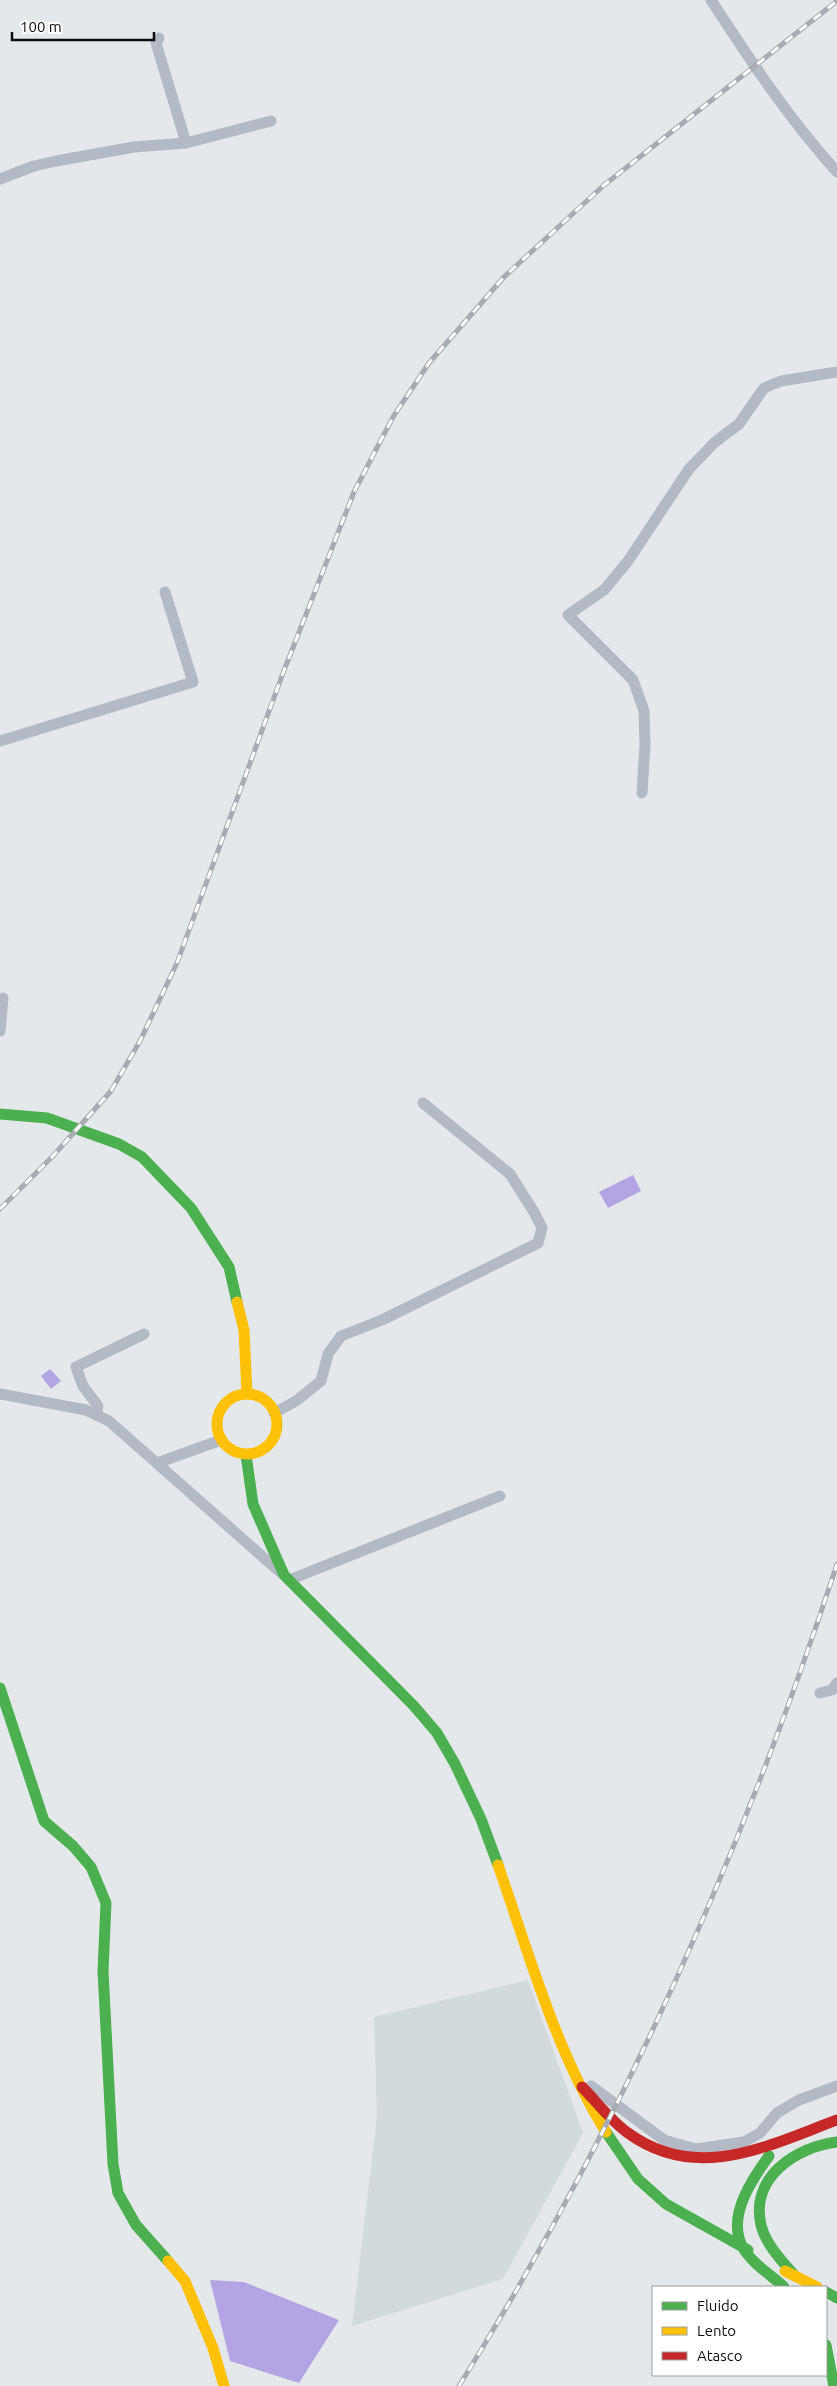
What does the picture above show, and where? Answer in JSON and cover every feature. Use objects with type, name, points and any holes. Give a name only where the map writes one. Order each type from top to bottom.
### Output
[{"type":"main road","points":[[0,1114],[47,1118],[119,1144],[142,1156],[191,1208],[229,1267],[244,1330],[247,1394]]},
{"type":"main road","points":[[247,1394],[258,1396],[266,1402],[274,1413],[276,1430],[273,1440],[257,1453],[246,1455],[232,1450],[221,1440],[216,1422],[219,1414],[230,1400],[247,1394]]},
{"type":"main road","points":[[246,1455],[253,1504],[286,1578],[414,1706],[437,1733],[455,1764],[481,1819],[564,2050],[592,2110],[638,2179],[666,2204],[815,2286]]},
{"type":"main road","points":[[0,1688],[44,1821],[73,1846],[91,1867],[106,1903],[103,1971],[111,2099],[112,2164],[118,2193],[136,2225],[185,2281],[213,2348],[224,2386]]},
{"type":"main road","points":[[582,2087],[628,2133],[650,2147],[672,2156],[708,2160],[735,2156],[837,2120]]},
{"type":"main road","points":[[779,2142],[752,2180],[743,2199],[737,2229],[743,2248],[783,2286]]},
{"type":"main road","points":[[795,2276],[771,2249],[762,2229],[760,2212],[763,2188],[773,2172],[795,2155],[816,2146],[837,2142]]},
{"type":"main road","points":[[827,2349],[834,2386]]},
{"type":"street","points":[[711,0],[769,89],[806,138],[837,172]]},
{"type":"street","points":[[159,38],[156,44],[186,144]]},
{"type":"street","points":[[0,179],[34,166],[56,161],[134,147],[186,144],[271,121]]},
{"type":"street","points":[[642,793],[645,745],[644,711],[633,680],[568,615],[604,590],[628,561],[690,469],[715,442],[739,424],[764,388],[780,381],[837,372]]},
{"type":"street","points":[[0,742],[193,682],[165,592]]},
{"type":"street","points":[[0,1031],[3,998]]},
{"type":"street","points":[[274,1413],[296,1401],[321,1381],[328,1354],[341,1336],[382,1320],[538,1242],[542,1228],[510,1174],[423,1104]]},
{"type":"street","points":[[96,1415],[98,1406],[83,1386],[76,1367],[144,1334]]},
{"type":"street","points":[[0,1394],[86,1410],[108,1421],[157,1462],[286,1578],[500,1496]]},
{"type":"street","points":[[157,1462],[221,1440]]},
{"type":"street","points":[[820,1693],[832,1690],[837,1683]]},
{"type":"street","points":[[576,2074],[664,2140],[696,2149],[744,2142],[760,2133],[777,2113],[799,2100],[837,2086]]},
{"type":"shaded area","points":[[633,1175],[641,1191],[608,1208],[599,1192]]},
{"type":"shaded area","points":[[50,1369],[61,1381],[51,1389],[41,1376]]},
{"type":"shaded area","points":[[528,1980],[583,2133],[503,2279],[352,2326],[377,2116],[374,2017]]},
{"type":"shaded area","points":[[210,2280],[244,2282],[339,2320],[299,2383],[230,2361]]},
{"type":"railway","points":[[0,1209],[52,1157],[111,1091],[140,1041],[177,963],[283,673],[354,492],[393,417],[429,363],[504,277],[603,186],[837,1]]},
{"type":"railway","points":[[459,2386],[517,2289],[572,2190],[624,2089],[673,1987],[761,1778],[837,1564]]},
{"type":"traffic: fast","points":[[0,1114],[47,1118],[119,1144],[142,1157],[191,1208],[229,1267],[237,1302]]},
{"type":"traffic: fast","points":[[246,1455],[253,1504],[284,1575],[414,1706],[437,1733],[455,1764],[481,1819],[498,1865]]},
{"type":"traffic: fast","points":[[0,1688],[44,1821],[73,1846],[91,1867],[106,1903],[103,1971],[113,2164],[118,2193],[136,2225],[168,2261]]},
{"type":"traffic: fast","points":[[606,2132],[638,2179],[666,2204],[748,2250]]},
{"type":"traffic: fast","points":[[795,2276],[775,2252],[763,2232],[759,2208],[762,2192],[769,2179],[792,2158],[806,2150],[837,2142]]},
{"type":"traffic: fast","points":[[769,2156],[749,2187],[739,2210],[738,2234],[742,2246],[750,2258],[783,2286]]},
{"type":"traffic: fast","points":[[827,2293],[837,2298]]},
{"type":"traffic: fast","points":[[827,2350],[834,2386]]},
{"type":"traffic: slow","points":[[237,1302],[244,1330],[247,1394]]},
{"type":"traffic: slow","points":[[247,1394],[264,1399],[272,1407],[277,1424],[272,1441],[264,1449],[247,1454],[230,1449],[222,1441],[217,1424],[222,1407],[230,1399],[247,1394]]},
{"type":"traffic: slow","points":[[498,1865],[558,2036],[572,2069],[606,2132]]},
{"type":"traffic: slow","points":[[168,2261],[185,2281],[213,2348],[224,2386]]},
{"type":"traffic: slow","points":[[785,2271],[815,2286]]},
{"type":"traffic: jam","points":[[582,2087],[609,2117],[628,2133],[654,2148],[680,2156],[706,2158],[732,2155],[758,2149],[837,2120]]}]
